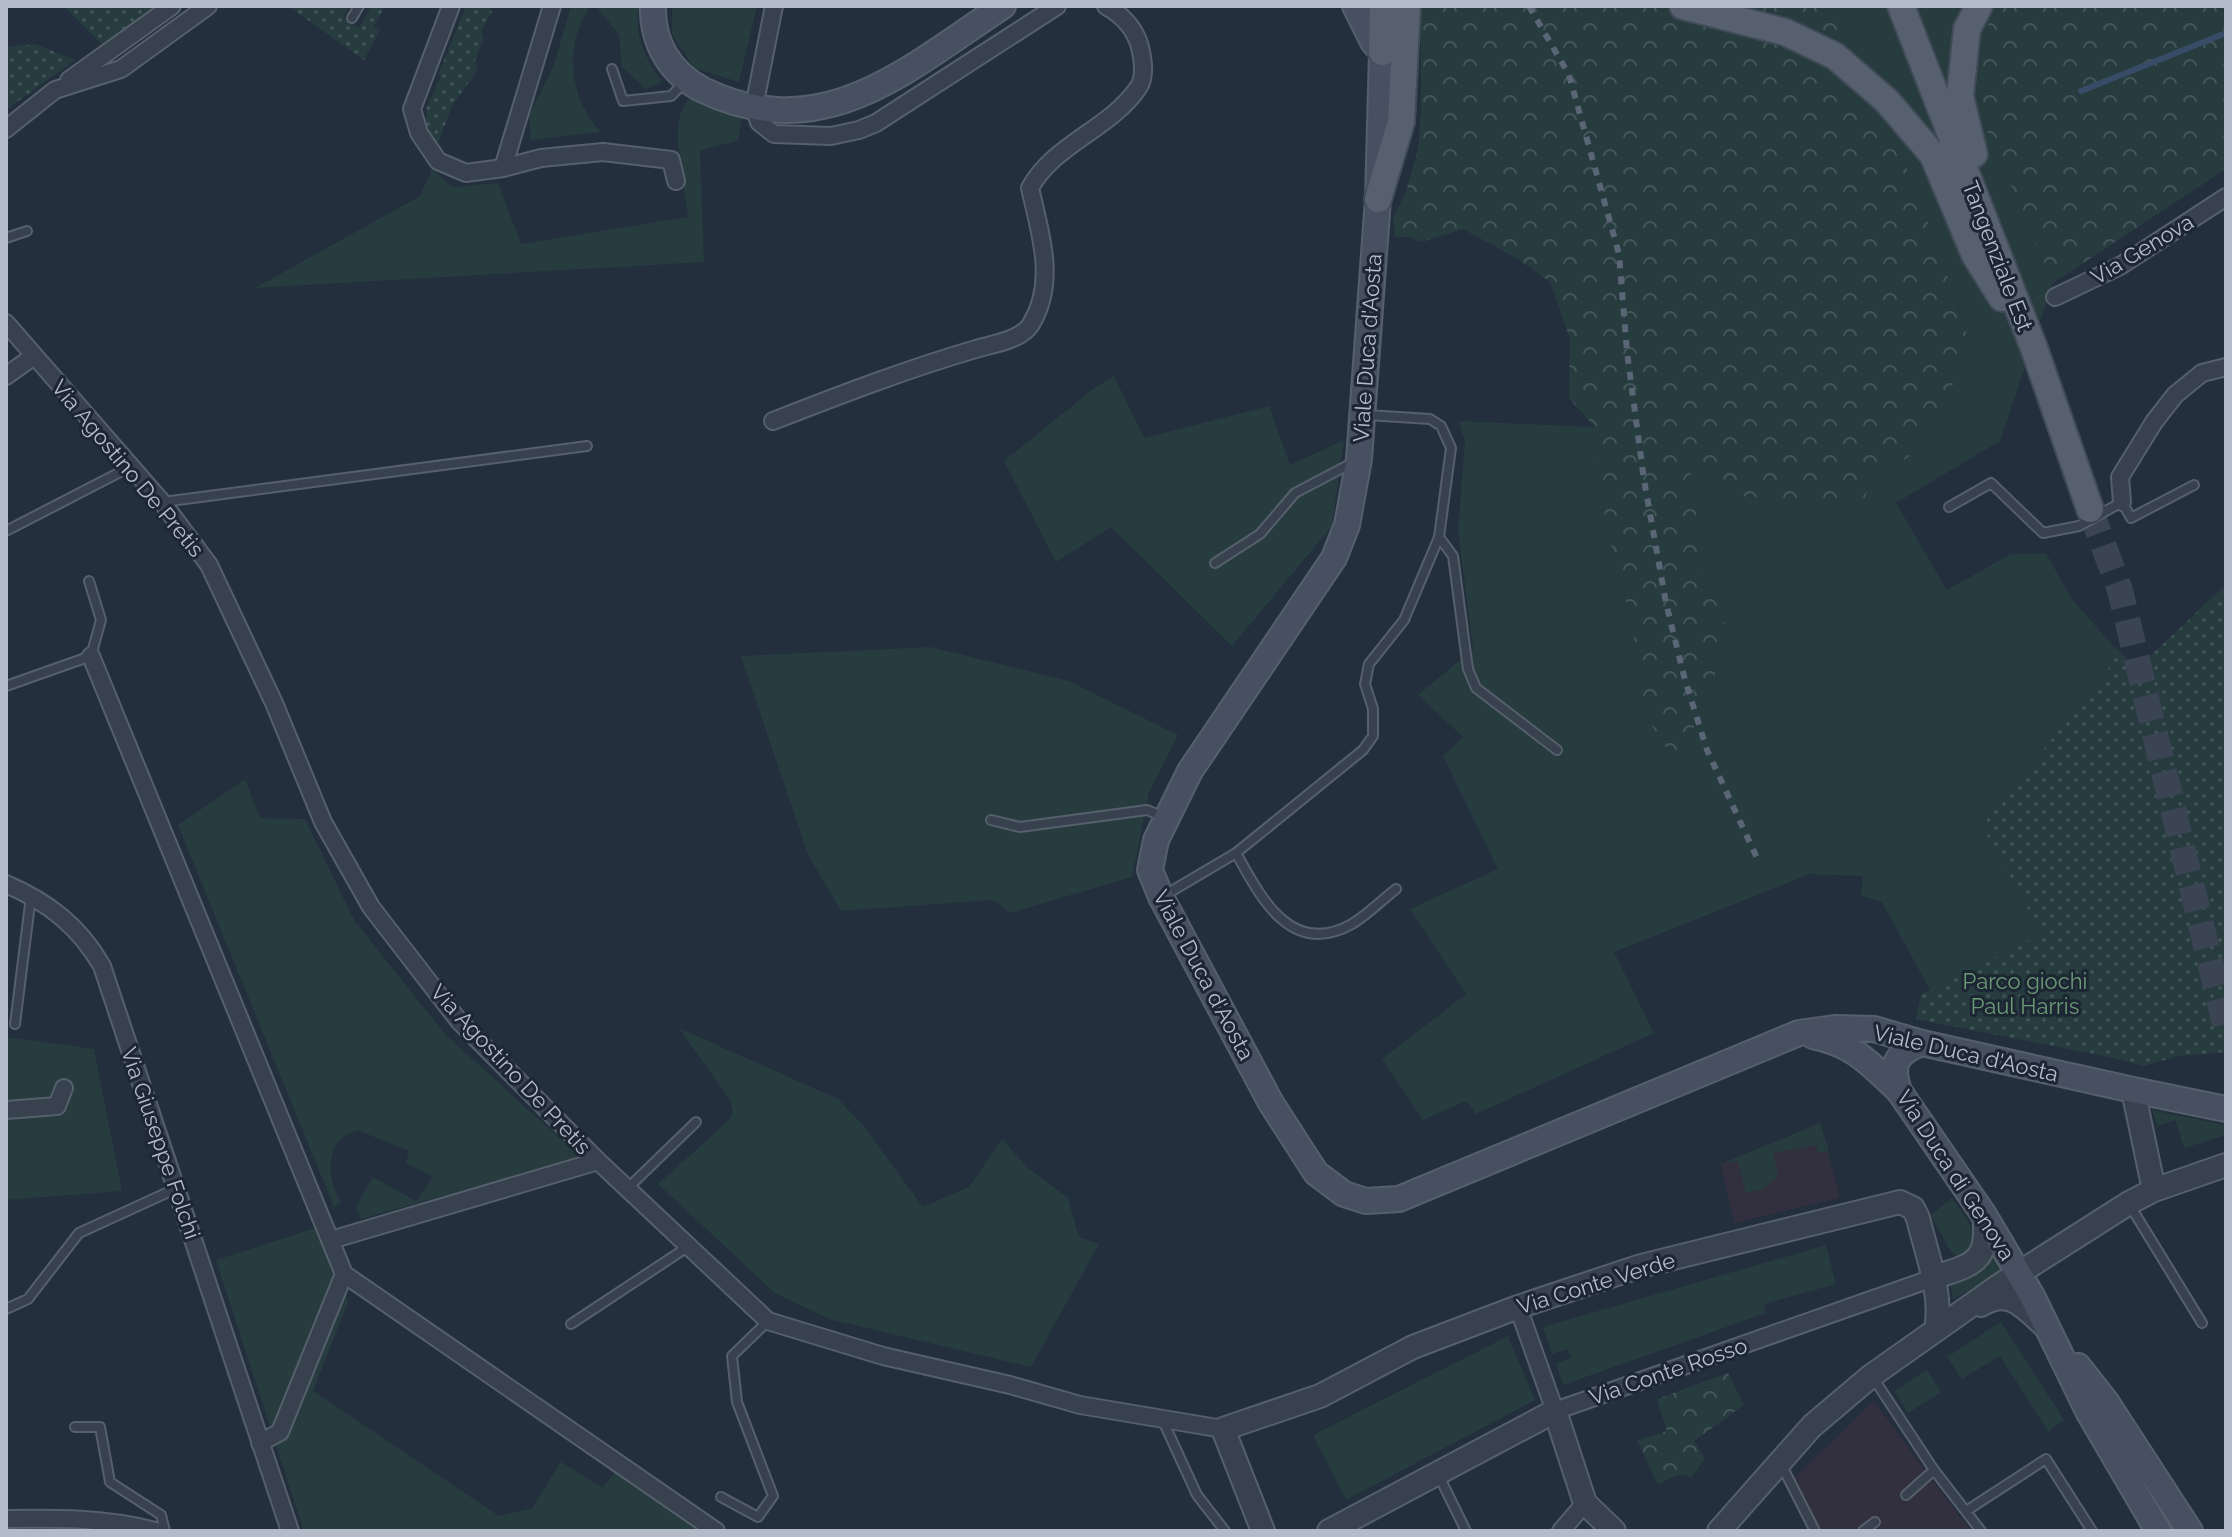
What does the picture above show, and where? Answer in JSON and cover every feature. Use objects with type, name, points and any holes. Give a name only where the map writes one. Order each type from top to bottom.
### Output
[{"type":"main road","points":[[653,6],[658,45],[671,66],[686,81],[718,97],[781,112],[805,111],[879,87],[1003,6]]},
{"type":"main road","points":[[1355,6],[1373,42],[1382,52]]},
{"type":"main road","points":[[1382,52],[1383,6]]},
{"type":"main road","points":[[1378,199],[1401,122],[1407,6]]},
{"type":"main road","points":[[1683,6],[1785,32],[1835,56],[1887,101],[1933,155],[1975,255],[2034,348]]},
{"type":"main road","name":"Tangenziale Est","points":[[1901,6],[2034,348],[2090,509]]},
{"type":"main road","points":[[1979,6],[1967,29],[1960,96],[1969,141],[2007,243],[2034,348]]},
{"type":"main road","name":"Viale Duca d'Aosta","points":[[1382,52],[1378,199],[1359,459],[1347,525],[1334,558],[1190,771],[1156,840],[1150,870],[1161,897],[1271,1103],[1316,1173],[1344,1194],[1366,1201],[1399,1199],[1799,1033],[1835,1028],[1874,1029],[1922,1043],[2226,1109]]},
{"type":"main road","name":"Viale Duca d'Aosta","points":[[1799,1033],[1833,1040],[1860,1054],[1899,1091]]},
{"type":"main road","name":"Via Duca di Genova","points":[[1922,1043],[1907,1048],[1897,1060],[1894,1076],[1899,1091],[1984,1215],[2052,1332]]},
{"type":"main road","points":[[2052,1332],[2089,1413],[2158,1531]]},
{"type":"main road","points":[[2052,1332],[2107,1403],[2190,1531]]},
{"type":"street","points":[[6,129],[172,6]]},
{"type":"street","points":[[55,90],[121,69],[208,6]]},
{"type":"street","points":[[451,6],[412,109],[419,133],[438,161],[466,173],[541,158],[603,152],[671,160],[676,181]]},
{"type":"street","points":[[503,168],[552,6]]},
{"type":"street","points":[[774,6],[754,107],[759,122],[774,134],[831,136],[876,123],[1057,6]]},
{"type":"street","points":[[773,421],[930,363],[1006,340],[1029,328],[1043,294],[1045,252],[1030,188],[1039,171],[1121,106],[1140,86],[1144,62],[1138,40],[1122,14],[1106,6]]},
{"type":"street","name":"Via Genova","points":[[2055,297],[2120,266],[2226,197]]},
{"type":"street","name":"Via Agostino De Pretis","points":[[6,323],[162,502],[209,565],[274,703],[323,822],[371,907],[459,1021],[598,1161],[768,1321],[883,1356],[1010,1385],[1080,1405],[1223,1429]]},
{"type":"street","points":[[6,376],[34,356]]},
{"type":"street","points":[[2122,502],[2120,477],[2154,422],[2175,395],[2202,373],[2226,367]]},
{"type":"street","points":[[91,656],[344,1274],[716,1531]]},
{"type":"street","name":"Via Giuseppe Folchi","points":[[6,884],[31,895],[71,924],[88,942],[102,966],[290,1531]]},
{"type":"street","points":[[6,1110],[57,1106],[64,1088]]},
{"type":"street","points":[[2133,1090],[2154,1190]]},
{"type":"street","points":[[331,1240],[598,1161]]},
{"type":"street","points":[[1719,1531],[1812,1426],[1871,1376],[1936,1329],[2129,1203],[2154,1190],[2226,1165]]},
{"type":"street","name":"Via Conte Verde","points":[[1223,1429],[1320,1396],[1413,1347],[1518,1307],[1641,1266],[1894,1203],[1913,1208],[1933,1278]]},
{"type":"street","name":"Via Conte Rosso","points":[[1329,1531],[1555,1411],[1976,1261],[1984,1247],[1984,1215]]},
{"type":"street","points":[[260,1443],[280,1432],[344,1274]]},
{"type":"street","points":[[1933,1278],[1939,1314],[1936,1329]]},
{"type":"street","points":[[1968,1308],[2005,1297],[2020,1304],[2052,1332]]},
{"type":"street","points":[[1518,1307],[1585,1503],[1614,1531]]},
{"type":"street","points":[[1223,1429],[1263,1531]]},
{"type":"street","points":[[1561,1531],[1585,1503]]},
{"type":"street","points":[[6,1519],[64,1518],[135,1525],[155,1531]]},
{"type":"lane","points":[[352,18],[359,6]]},
{"type":"lane","points":[[612,69],[623,101],[671,96],[686,81]]},
{"type":"lane","points":[[6,238],[27,231]]},
{"type":"lane","points":[[1161,897],[1236,853],[1363,750],[1373,736],[1373,709],[1365,684],[1369,664],[1404,620],[1439,537],[1451,448],[1441,426],[1430,419],[1361,415]]},
{"type":"lane","points":[[162,502],[587,446]]},
{"type":"lane","points":[[1215,563],[1260,534],[1295,493],[1359,459]]},
{"type":"lane","points":[[6,531],[131,467]]},
{"type":"lane","points":[[1949,507],[1991,483],[2043,533],[2079,526],[2122,502],[2131,518],[2194,485]]},
{"type":"lane","points":[[1439,537],[1453,556],[1468,669],[1476,688],[1557,750]]},
{"type":"lane","points":[[6,686],[91,656],[101,620],[89,581]]},
{"type":"lane","points":[[991,820],[1020,827],[1147,810],[1167,818]]},
{"type":"lane","points":[[1236,853],[1261,898],[1289,927],[1319,936],[1352,924],[1396,889]]},
{"type":"lane","points":[[15,1024],[31,895]]},
{"type":"lane","points":[[629,1187],[696,1122]]},
{"type":"lane","points":[[6,1309],[28,1299],[79,1233],[176,1188]]},
{"type":"lane","points":[[2129,1203],[2202,1323]]},
{"type":"lane","points":[[571,1324],[690,1246]]},
{"type":"lane","points":[[721,1497],[758,1517],[773,1496],[737,1402],[732,1356],[768,1321]]},
{"type":"lane","points":[[1871,1376],[1934,1470],[1981,1531]]},
{"type":"lane","points":[[1161,1417],[1197,1495],[1225,1531]]},
{"type":"lane","points":[[75,1427],[100,1427],[110,1482],[161,1515],[165,1531]]},
{"type":"lane","points":[[1966,1511],[2046,1459],[2092,1531]]},
{"type":"lane","points":[[1780,1462],[1815,1531]]},
{"type":"lane","points":[[1906,1495],[1934,1470]]},
{"type":"lane","points":[[1438,1473],[1466,1531]]},
{"type":"lane","points":[[1863,1531],[1875,1522]]},
{"type":"shaded area","points":[[1820,1123],[1840,1198],[1734,1223],[1721,1164]]},
{"type":"shaded area","points":[[1874,1401],[1971,1531],[1819,1531],[1793,1479]]},
{"type":"green space","points":[[64,6],[157,6],[102,44]]},
{"type":"green space","points":[[288,6],[349,6],[343,17],[359,28],[371,6],[385,6],[374,26],[380,30],[364,60]]},
{"type":"green space","points":[[466,6],[490,6],[492,12],[481,31],[483,39],[475,61],[478,69],[452,106],[437,146],[425,130],[427,106]]},
{"type":"green space","points":[[571,6],[590,6],[576,38],[573,71],[582,103],[601,132],[531,140],[529,116],[553,68]]},
{"type":"green space","points":[[596,6],[639,6],[638,26],[642,46],[662,82],[646,89],[622,67],[619,35]]},
{"type":"green space","points":[[672,6],[757,6],[739,82],[694,68],[672,34]]},
{"type":"green space","points":[[1415,6],[1840,6],[1851,27],[1822,79],[1854,101],[1903,160],[1938,247],[1969,341],[1942,413],[1910,456],[1870,482],[1863,503],[1745,497],[1687,448],[1704,572],[1730,637],[1678,767],[1639,705],[1633,626],[1608,535],[1597,471],[1595,427],[1569,398],[1570,339],[1550,282],[1518,259],[1463,229],[1421,242],[1408,237],[1395,237],[1393,217],[1406,192],[1418,149],[1421,43]]},
{"type":"green space","points":[[1840,6],[1999,6],[1978,42],[1983,122],[2053,283],[2000,441],[1896,503],[1947,590],[2011,554],[2046,553],[2071,598],[2114,647],[2112,664],[1982,826],[2043,934],[1926,1021],[1916,1019],[1921,995],[1930,990],[1882,902],[1861,896],[1863,876],[1810,874],[1614,952],[1654,1033],[1476,1114],[1466,1101],[1423,1120],[1382,1059],[1466,994],[1410,909],[1498,869],[1443,756],[1463,737],[1418,695],[1473,649],[1458,530],[1465,442],[1459,421],[1595,427],[1597,471],[1608,535],[1633,626],[1639,705],[1678,766],[1730,637],[1704,572],[1686,447],[1870,482],[1910,456],[1969,341],[1938,247],[1903,160],[1854,101],[1822,79],[1851,27]]},
{"type":"green space","points":[[1999,6],[2226,6],[2226,169],[2053,283],[1983,122],[1978,42]]},
{"type":"green space","points":[[6,41],[9,47],[35,44],[75,60],[6,110]]},
{"type":"green space","points":[[690,98],[742,117],[738,141],[700,150],[704,262],[255,288],[420,196],[432,169],[453,187],[498,183],[521,244],[688,217],[678,137],[683,108]]},
{"type":"green space","points":[[1114,376],[1144,438],[1269,406],[1290,465],[1344,440],[1332,526],[1232,646],[1111,527],[1056,562],[1004,461],[1093,389]]},
{"type":"green space","name":"Parco giochi Paul Harris","points":[[2226,585],[2226,1052],[2180,1056],[2143,1066],[1916,1019],[1921,995],[2042,934],[1982,826],[2112,664],[2114,647],[2133,664],[2148,658]]},
{"type":"green space","points":[[930,647],[1069,681],[1178,735],[1149,792],[1132,877],[1010,913],[993,900],[841,911],[808,855],[741,656]]},
{"type":"green space","points":[[245,779],[260,818],[305,819],[354,920],[445,1034],[580,1157],[361,1219],[356,1207],[373,1177],[416,1201],[433,1177],[406,1163],[409,1151],[357,1130],[340,1140],[332,1154],[332,1180],[341,1202],[334,1207],[178,825]]},
{"type":"green space","points":[[679,1028],[838,1099],[862,1124],[923,1207],[969,1187],[1002,1139],[1027,1167],[1068,1198],[1079,1237],[1099,1244],[1031,1367],[829,1319],[775,1293],[658,1184],[725,1124],[733,1113],[730,1100]]},
{"type":"green space","points":[[6,1037],[94,1049],[122,1191],[6,1200]]},
{"type":"green space","points":[[2152,1110],[2226,1125],[2226,1135],[2184,1148],[2175,1120],[2157,1126]]},
{"type":"green space","points":[[1820,1123],[1829,1151],[1818,1153],[1816,1145],[1773,1153],[1778,1176],[1764,1189],[1746,1193],[1738,1161],[1721,1164]]},
{"type":"green space","points":[[1952,1198],[1968,1221],[1975,1244],[1966,1255],[1957,1257],[1931,1215]]},
{"type":"green space","points":[[315,1228],[348,1302],[313,1391],[499,1516],[532,1508],[561,1462],[603,1488],[616,1470],[702,1531],[304,1531],[216,1260]]},
{"type":"green space","points":[[1826,1245],[1836,1284],[1764,1304],[1766,1313],[1563,1385],[1556,1364],[1571,1358],[1567,1349],[1552,1354],[1543,1327]]},
{"type":"green space","points":[[1991,1253],[2002,1272],[1953,1299],[1951,1284],[1988,1267]]},
{"type":"green space","points":[[2001,1322],[2064,1420],[2052,1428],[2050,1434],[2000,1356],[1962,1379],[1947,1357]]},
{"type":"green space","points":[[1508,1336],[1535,1400],[1346,1500],[1313,1435]]},
{"type":"green space","points":[[1927,1370],[1941,1392],[1908,1413],[1894,1391]]},
{"type":"green space","points":[[1728,1373],[1744,1405],[1694,1441],[1705,1459],[1691,1478],[1686,1474],[1674,1476],[1658,1485],[1637,1440],[1667,1431],[1657,1399]]},
{"type":"waterway","points":[[2081,91],[2226,33]]},
{"type":"tunnel","points":[[2090,509],[2120,590],[2226,1028]]},
{"type":"railway","points":[[1529,6],[1569,75],[1619,254],[1627,352],[1644,480],[1666,603],[1685,680],[1707,750],[1757,858]]}]
